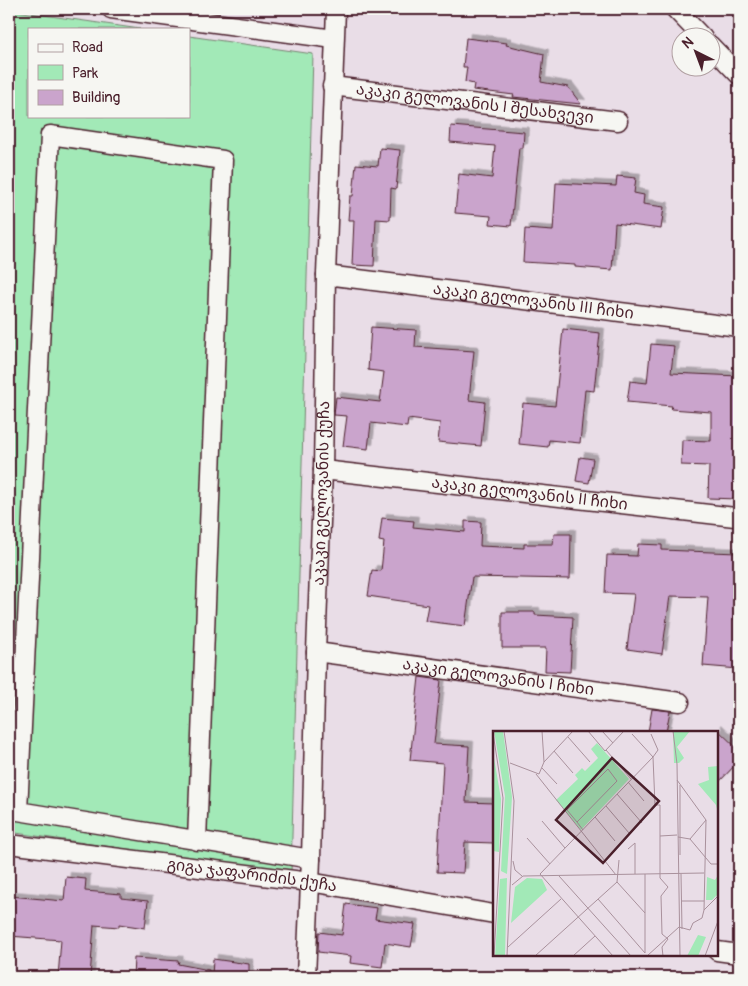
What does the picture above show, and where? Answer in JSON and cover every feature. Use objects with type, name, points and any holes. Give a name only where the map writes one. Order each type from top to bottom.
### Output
[{"type":"street","points":[[111,9],[334,39]]},
{"type":"street","name":"აკაკი გელოვანის ქუჩა","points":[[306,977],[316,652],[324,470],[326,275],[336,9]]},
{"type":"street","points":[[675,9],[693,28]]},
{"type":"street","points":[[720,55],[739,75]]},
{"type":"street","name":"აკაკი გელოვანის I შესახვევი","points":[[332,86],[618,121]]},
{"type":"street","points":[[197,840],[223,160],[50,135],[18,811],[311,859]]},
{"type":"street","name":"აკაკი გელოვანის III ჩიხი","points":[[326,275],[739,327]]},
{"type":"street","name":"აკაკი გელოვანის II ჩიხი","points":[[324,470],[735,517]]},
{"type":"street","name":"აკაკი გელოვანის I ჩიხი","points":[[316,652],[680,702]]},
{"type":"street","name":"გიგა ჯაფარიძის ქუჩა","points":[[9,844],[310,882],[493,914]]},
{"type":"street","points":[[718,951],[739,954]]},
{"type":"green space","points":[[9,10],[133,28],[28,28],[28,118],[190,118],[190,36],[313,54],[291,873],[9,832]]},
{"type":"building","points":[[466,38],[507,43],[506,45],[544,54],[541,82],[568,87],[581,104],[513,97],[514,95],[473,90],[474,84],[465,82],[467,67],[463,67]]},
{"type":"building","points":[[451,126],[524,132],[523,148],[519,148],[511,226],[490,224],[491,216],[455,213],[459,174],[492,178],[495,146],[450,142]]},
{"type":"building","points":[[380,148],[400,150],[396,189],[391,188],[390,220],[376,219],[374,266],[352,265],[354,220],[348,220],[350,196],[353,196],[356,164],[378,166]]},
{"type":"building","points":[[617,176],[636,178],[634,193],[644,195],[643,204],[664,207],[661,229],[615,223],[612,270],[575,267],[575,265],[523,262],[525,229],[553,231],[556,183],[616,186]]},
{"type":"building","points":[[371,327],[416,330],[415,347],[474,351],[469,400],[485,402],[481,446],[438,442],[440,423],[408,419],[407,427],[371,423],[368,449],[343,446],[347,416],[334,415],[336,397],[380,402],[384,372],[368,370]]},
{"type":"building","points":[[563,329],[600,333],[594,391],[585,390],[580,443],[549,440],[548,447],[519,444],[523,403],[555,406]]},
{"type":"building","points":[[651,344],[674,346],[671,373],[739,376],[737,499],[708,498],[709,466],[681,465],[682,440],[711,441],[711,412],[671,409],[672,406],[627,402],[630,381],[647,383]]},
{"type":"building","points":[[580,457],[593,459],[589,483],[576,481]]},
{"type":"building","points":[[382,518],[414,521],[413,527],[465,532],[465,521],[481,522],[480,546],[524,548],[524,544],[553,544],[554,534],[571,534],[570,579],[472,577],[465,626],[425,621],[428,605],[368,596],[372,570],[381,571],[384,542],[379,541]]},
{"type":"building","points":[[638,544],[662,545],[662,550],[737,553],[734,620],[739,621],[739,669],[703,666],[708,597],[670,596],[662,654],[627,649],[634,594],[605,593],[607,555],[637,556]]},
{"type":"building","points":[[502,612],[535,612],[535,615],[573,617],[570,672],[545,671],[546,648],[502,648]]},
{"type":"building","points":[[419,677],[441,680],[434,744],[469,746],[466,802],[493,803],[493,843],[465,842],[463,873],[437,872],[443,763],[410,760]]},
{"type":"building","points":[[652,709],[670,711],[666,731],[648,731]]},
{"type":"building","points":[[717,729],[739,750],[739,761],[718,783],[718,731]]},
{"type":"building","points":[[66,877],[86,879],[85,891],[121,894],[121,898],[148,901],[145,928],[119,924],[119,927],[94,925],[90,977],[58,977],[61,940],[9,936],[10,896],[64,901]]},
{"type":"building","points":[[346,904],[377,908],[375,919],[415,924],[411,947],[385,943],[382,967],[350,963],[351,956],[318,952],[319,932],[342,935]]},
{"type":"building","points":[[134,958],[179,961],[178,964],[209,970],[208,977],[133,977]]},
{"type":"building","points":[[213,959],[249,964],[249,977],[212,977]]}]
